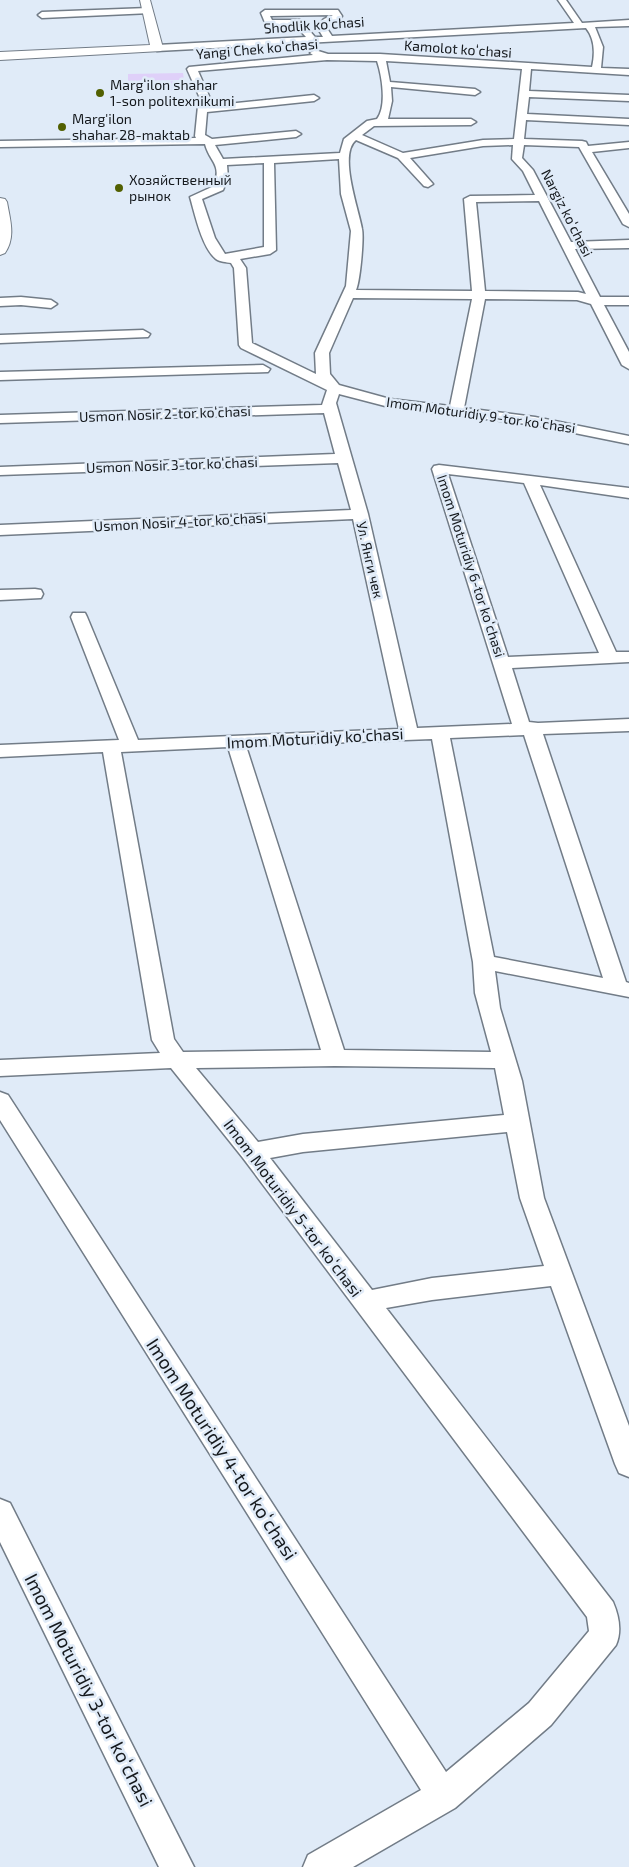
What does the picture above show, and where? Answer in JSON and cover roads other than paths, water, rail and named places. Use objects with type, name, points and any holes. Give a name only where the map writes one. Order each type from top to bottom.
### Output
[{"type":"main road","points":[[146,14],[157,48]]},
{"type":"main road","name":"Shodlik koʻchasi","points":[[0,56],[157,48]]},
{"type":"main road","points":[[0,202],[5,236],[0,250]]},
{"type":"street","points":[[562,0],[596,37],[599,53],[596,71]]},
{"type":"street","points":[[313,40],[297,22],[269,23],[265,13],[335,12],[338,16],[327,21],[321,27],[329,39]]},
{"type":"street","points":[[42,15],[146,14]]},
{"type":"street","name":"Shodlik koʻchasi","points":[[157,48],[629,23]]},
{"type":"street","name":"Kamolot koʻchasi","points":[[287,42],[327,57],[451,60],[527,68],[629,72]]},
{"type":"street","name":"Yangi Chek koʻchasi","points":[[222,162],[213,153],[209,141],[200,136],[204,96],[193,68],[327,57]]},
{"type":"street","points":[[380,57],[385,70],[387,101],[384,118],[380,122]]},
{"type":"street","name":"Nargiz koʻchasi","points":[[527,68],[517,159],[528,170],[629,365]]},
{"type":"street","points":[[386,84],[475,92]]},
{"type":"street","points":[[524,94],[629,98]]},
{"type":"street","points":[[203,109],[314,98]]},
{"type":"street","points":[[521,117],[629,122]]},
{"type":"street","points":[[334,388],[324,375],[322,353],[352,286],[357,231],[347,194],[344,156],[348,141],[371,123],[471,122]]},
{"type":"street","points":[[0,144],[209,141],[296,134]]},
{"type":"street","points":[[356,136],[402,156],[428,184]]},
{"type":"street","points":[[402,156],[483,144],[518,142],[582,144],[629,224]]},
{"type":"street","points":[[585,149],[629,144]]},
{"type":"street","points":[[334,388],[246,345],[240,268],[236,261],[222,258],[217,253],[204,226],[196,196],[219,188],[224,174],[222,162],[344,156]]},
{"type":"street","points":[[222,258],[270,250],[269,159]]},
{"type":"street","points":[[456,412],[479,295],[470,199],[542,198]]},
{"type":"street","points":[[567,246],[629,244]]},
{"type":"street","points":[[348,294],[578,296],[595,301],[629,301]]},
{"type":"street","points":[[0,302],[21,301],[51,304]]},
{"type":"street","points":[[0,352],[5,339],[143,334]]},
{"type":"street","points":[[0,376],[263,369]]},
{"type":"street","name":"Ул. Янги чек","points":[[334,388],[329,403],[330,409],[360,514],[409,733]]},
{"type":"street","name":"Imom Moturidiy 9-tor koʻchasi","points":[[334,388],[389,403],[536,421],[629,440]]},
{"type":"street","name":"Usmon Nosir 2-tor koʻchasi","points":[[0,419],[330,409]]},
{"type":"street","name":"Usmon Nosir 3-tor koʻchasi","points":[[0,471],[343,458]]},
{"type":"street","name":"Imom Moturidiy 6-tor koʻchasi","points":[[623,988],[502,663],[439,468],[629,493]]},
{"type":"street","points":[[530,479],[610,658]]},
{"type":"street","name":"Usmon Nosir 4-tor koʻchasi","points":[[0,530],[360,514]]},
{"type":"street","points":[[0,595],[35,594]]},
{"type":"street","name":"Imom Moturidiy 5-tor koʻchasi","points":[[79,617],[121,746],[163,1040],[252,1152],[602,1612],[605,1635],[540,1714],[443,1796]]},
{"type":"street","name":"Imom Moturidiy 6-tor koʻchasi","points":[[502,663],[629,657]]},
{"type":"street","name":"Imom Moturidiy koʻchasi","points":[[0,751],[629,724]]},
{"type":"street","points":[[440,732],[484,962],[483,979],[489,1013],[509,1078],[518,1122],[522,1159],[532,1198],[560,1275],[619,1410],[629,1464]]},
{"type":"street","points":[[235,741],[334,1058]]},
{"type":"street","points":[[484,962],[623,988]]},
{"type":"street","points":[[0,1068],[177,1060],[334,1058],[503,1060]]},
{"type":"street","name":"Imom Moturidiy 4-tor koʻchasi","points":[[0,1101],[443,1796]]},
{"type":"street","points":[[252,1152],[303,1143],[518,1122]]},
{"type":"street","points":[[365,1302],[432,1289],[560,1275]]},
{"type":"street","name":"Imom Moturidiy 3-tor koʻchasi","points":[[0,1512],[177,1867]]},
{"type":"street","points":[[320,1867],[443,1796]]},
{"type":"place","name":"Margʻilon shahar 1-son politexnikumi","points":[[100,93]]},
{"type":"place","name":"Marg'ilon shahar 28-maktab","points":[[62,127]]},
{"type":"place","name":"Хозяйственный рынок","points":[[119,188]]}]
